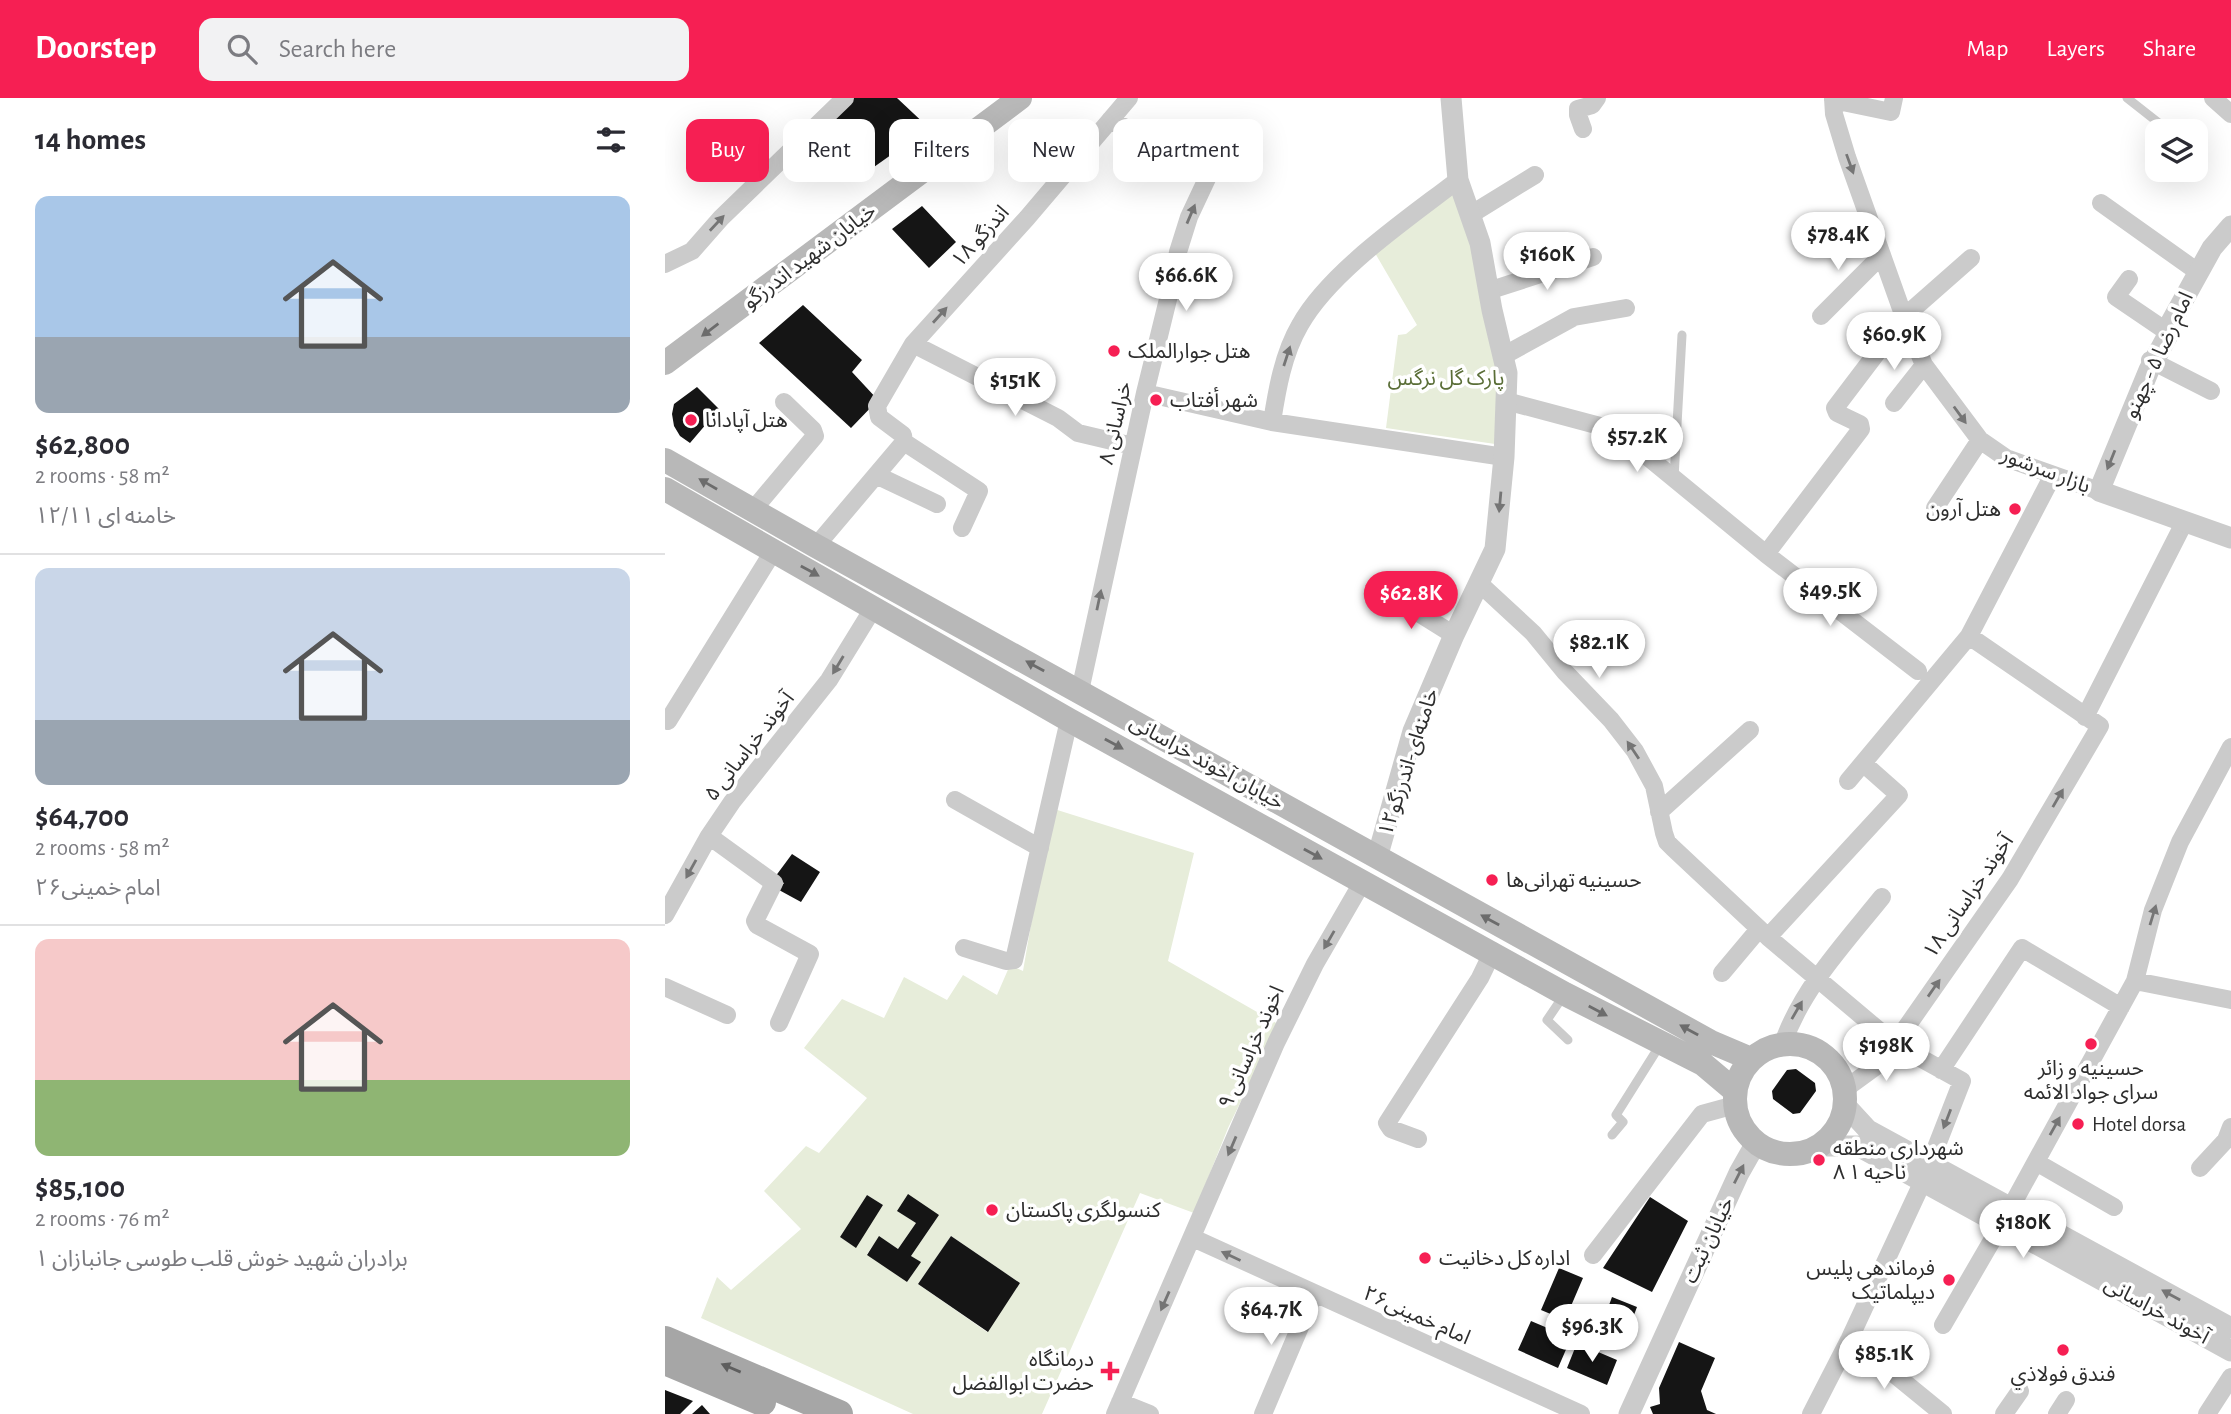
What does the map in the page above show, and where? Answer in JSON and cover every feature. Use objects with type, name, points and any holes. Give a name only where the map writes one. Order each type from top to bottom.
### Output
[{"type":"main road","name":"خیابان شهید اندرزگو","points":[[665,363],[1020,98]]},
{"type":"main road","name":"خیابان آخوند خراسانی","points":[[665,460],[1377,858],[1711,1042],[1751,1059]]},
{"type":"main road","name":"خیابان آخوند خراسانی","points":[[665,489],[1069,720],[1565,993],[1703,1064],[1735,1098]]},
{"type":"main road","points":[[1783,1043],[1800,1044],[1823,1055],[1840,1073],[1845,1097],[1841,1121],[1833,1135],[1821,1146],[1805,1153],[1788,1155],[1771,1152],[1745,1132],[1738,1119],[1735,1098],[1741,1073],[1751,1059],[1766,1049],[1783,1043]]},
{"type":"main road","points":[[665,1340],[839,1414]]},
{"type":"main road","points":[[665,1362],[791,1414]]},
{"type":"street","points":[[665,264],[692,251],[721,218],[845,98]]},
{"type":"street","name":"اندزگو ۱۸","points":[[904,442],[903,435],[879,417],[877,406],[913,344],[1027,218],[1129,98]]},
{"type":"street","name":"خامنه‌ای-اندرزگو۱۲","points":[[1377,858],[1413,731],[1495,549],[1504,457],[1507,373],[1480,243],[1458,180],[1451,98]]},
{"type":"street","points":[[1583,129],[1577,115],[1579,109],[1592,106],[1597,98]]},
{"type":"street","points":[[1833,99],[1891,112],[1894,98]]},
{"type":"street","points":[[2213,98],[2231,114]]},
{"type":"street","name":"بازار سرشور","points":[[1833,99],[1834,114],[1847,157],[1924,365],[1980,440],[2006,458],[2231,538]]},
{"type":"street","name":"خراسانی ۸","points":[[1080,691],[1178,252],[1189,217],[1211,170],[1111,120]]},
{"type":"street","points":[[1470,215],[1535,175]]},
{"type":"street","points":[[1272,422],[1278,386],[1290,347],[1300,325],[1315,303],[1353,264],[1458,180]]},
{"type":"street","points":[[2101,203],[2198,272]]},
{"type":"street","name":"امام رضا ۵ - چهنو","points":[[2099,491],[2151,361],[2169,333],[2170,324],[2212,248],[2230,231]]},
{"type":"street","points":[[1821,316],[1882,255]]},
{"type":"street","points":[[1488,291],[1593,257]]},
{"type":"street","points":[[1766,554],[1861,429],[1860,424],[1835,411],[1835,408],[1904,317],[1971,258]]},
{"type":"street","points":[[2129,279],[2116,297],[2169,333]]},
{"type":"street","points":[[1503,356],[1574,317],[1626,307]]},
{"type":"street","points":[[913,344],[1058,418],[1078,433],[1133,446]]},
{"type":"street","points":[[2151,361],[2211,391]]},
{"type":"street","points":[[1894,403],[1924,365]]},
{"type":"street","points":[[1145,393],[1272,422],[1504,457]]},
{"type":"street","points":[[1506,401],[1615,430],[1766,554],[1918,671]]},
{"type":"street","points":[[753,510],[815,436],[813,430],[784,402]]},
{"type":"street","points":[[1935,508],[1980,440]]},
{"type":"street","points":[[816,546],[904,442],[977,488],[979,495],[962,528]]},
{"type":"street","points":[[876,475],[937,504]]},
{"type":"street","points":[[1848,781],[1969,636],[2053,475]]},
{"type":"street","points":[[1969,636],[2085,717],[2185,521]]},
{"type":"street","points":[[668,721],[774,550]]},
{"type":"street","points":[[1480,584],[1533,633],[1565,672],[1611,720],[1635,751],[1654,786],[1667,842],[1764,933],[1895,1044],[1962,1081],[1927,1172],[1850,1338],[1811,1414]]},
{"type":"street","points":[[1390,595],[1454,635]]},
{"type":"street","name":"آخوند خراسانی ۵","points":[[665,915],[709,836],[732,802],[829,680],[874,607]]},
{"type":"street","name":"آخوند خراسانی ۱۸","points":[[1845,1097],[1882,1062],[2010,880],[2099,726],[2085,717]]},
{"type":"street","points":[[964,948],[1006,961],[1014,960],[1069,720]]},
{"type":"street","points":[[1659,812],[1750,730]]},
{"type":"street","points":[[1943,1325],[2135,981],[2153,911],[2176,853],[2230,753]]},
{"type":"street","points":[[1721,973],[1764,933],[1899,795],[1864,764]]},
{"type":"street","points":[[955,800],[1040,848]]},
{"type":"street","points":[[709,836],[778,885],[755,921],[810,954],[779,1023]]},
{"type":"street","name":"اخوند خراسانی ۹","points":[[1117,1408],[1276,1043],[1315,964],[1363,881]]},
{"type":"street","points":[[1783,1043],[1793,1016],[1817,979],[1882,897]]},
{"type":"street","points":[[1941,1070],[2022,948],[2121,1007]]},
{"type":"street","points":[[1418,1139],[1391,1129],[1387,1123],[1480,978],[1493,951]]},
{"type":"street","points":[[2135,981],[2231,1000]]},
{"type":"street","points":[[665,987],[727,1015]]},
{"type":"street","name":"آخوند خراسانی","points":[[1845,1097],[1868,1130],[1927,1172],[2006,1216],[2231,1351]]},
{"type":"street","points":[[1593,1255],[1702,1114],[1735,1098]]},
{"type":"street","points":[[2200,1168],[2226,1140],[2231,1127]]},
{"type":"street","name":"خیابان ثبت","points":[[1629,1414],[1739,1173],[1756,1143]]},
{"type":"street","name":"آخوند خراسانی","points":[[1821,1146],[1858,1146],[1927,1172]]},
{"type":"street","points":[[2036,1161],[2114,1208]]},
{"type":"street","name":"آخوند خراسانی","points":[[2006,1216],[2231,1328]]},
{"type":"street","name":"امام خمینی۲۶","points":[[1193,1238],[1581,1414]]},
{"type":"street","points":[[1263,1414],[1314,1294]]},
{"type":"street","points":[[1850,1338],[1943,1414]]},
{"type":"street","points":[[2207,1414],[2231,1377]]},
{"type":"street","points":[[2004,1414],[2019,1391]]},
{"type":"street","points":[[1117,1408],[1150,1414]]},
{"type":"lane","points":[[2130,99],[2154,119]]},
{"type":"lane","points":[[1674,480],[1682,335]]},
{"type":"lane","points":[[1565,993],[1547,1020],[1568,1040]]},
{"type":"lane","points":[[1612,1135],[1623,1122],[1616,1115],[1661,1044]]},
{"type":"green space","name":"پارک گل نرگس","points":[[1452,191],[1472,247],[1499,372],[1495,444],[1386,428],[1398,335],[1406,334],[1417,325],[1375,253]]},
{"type":"green space","points":[[1051,808],[1194,853],[1168,961],[1278,1024],[1228,1128],[1194,1213],[1140,1193],[1042,1414],[913,1414],[701,1318],[717,1277],[731,1290],[801,1229],[764,1191],[806,1146],[819,1153],[867,1098],[804,1048],[842,999],[884,1018],[904,977],[947,1000],[963,975],[997,995],[1010,965],[1023,971]],"holes":[[[867,1195],[883,1205],[855,1247],[840,1237]],[[898,1211],[939,1215],[911,1256],[920,1263],[907,1282],[867,1254],[879,1237],[898,1249],[916,1223]],[[951,1236],[1020,1283],[987,1332],[918,1284]]]},
{"type":"building","points":[[850,98],[897,98],[919,119],[889,119],[889,156],[875,166],[875,119],[830,119]]},
{"type":"building","points":[[922,206],[956,242],[929,268],[892,229]]},
{"type":"building","points":[[803,305],[862,360],[852,372],[878,400],[851,428],[759,343]]},
{"type":"building","name":"هتل آپادانا","points":[[697,387],[719,409],[690,443],[680,436],[674,426],[672,414],[674,404]]},
{"type":"building","points":[[792,854],[820,872],[801,902],[779,890],[784,883],[775,877]]},
{"type":"building","points":[[1796,1069],[1815,1083],[1816,1091],[1800,1113],[1793,1114],[1773,1099],[1772,1091],[1787,1070]]},
{"type":"building","points":[[908,1194],[939,1215],[911,1256],[921,1262],[907,1282],[867,1255],[879,1236],[898,1249],[916,1223],[897,1211]]},
{"type":"building","points":[[867,1195],[883,1205],[856,1248],[840,1237]]},
{"type":"building","points":[[1650,1197],[1688,1221],[1652,1292],[1603,1268]]},
{"type":"building","points":[[951,1236],[1020,1283],[988,1332],[918,1284]]},
{"type":"building","points":[[1559,1268],[1583,1278],[1565,1320],[1541,1310]]},
{"type":"building","points":[[1612,1297],[1637,1307],[1623,1344],[1598,1335]]},
{"type":"building","points":[[1531,1321],[1571,1338],[1558,1368],[1518,1350]]},
{"type":"building","points":[[1679,1342],[1715,1358],[1701,1391],[1707,1410],[1716,1414],[1653,1414],[1650,1407],[1660,1404],[1659,1388]]},
{"type":"building","points":[[1577,1343],[1617,1360],[1607,1385],[1567,1368]]},
{"type":"building","points":[[665,1390],[693,1401],[680,1414],[665,1414]]},
{"type":"building","points":[[702,1405],[710,1414],[692,1414]]},
{"type":"place","name":"هتل جوارالملک","points":[[1114,351]]},
{"type":"place","name":"شهر أفتاب","points":[[1156,400]]},
{"type":"place","name":"هتل آپادانا","points":[[691,420]]},
{"type":"place","name":"هتل آرون","points":[[2015,509]]},
{"type":"place","name":"حسینیه تهرانی‌ها","points":[[1492,880]]},
{"type":"place","name":"حسینیه و زائر سرای جواد الائمه","points":[[2091,1044]]},
{"type":"place","name":"Hotel dorsa","points":[[2078,1124]]},
{"type":"place","name":"شهرداری منطقه ۸ ناحیه ۱","points":[[1819,1160]]},
{"type":"place","name":"کنسولگری پاکستان","points":[[992,1210]]},
{"type":"place","name":"اداره کل دخانیت","points":[[1425,1258]]},
{"type":"place","name":"فرماندهی پلیس دیپلماتیک","points":[[1949,1280]]},
{"type":"place","name":"فندق فولاذي","points":[[2063,1350]]},
{"type":"place","name":"درمانگاه حضرت ابوالفضل","points":[[1110,1371]]}]
